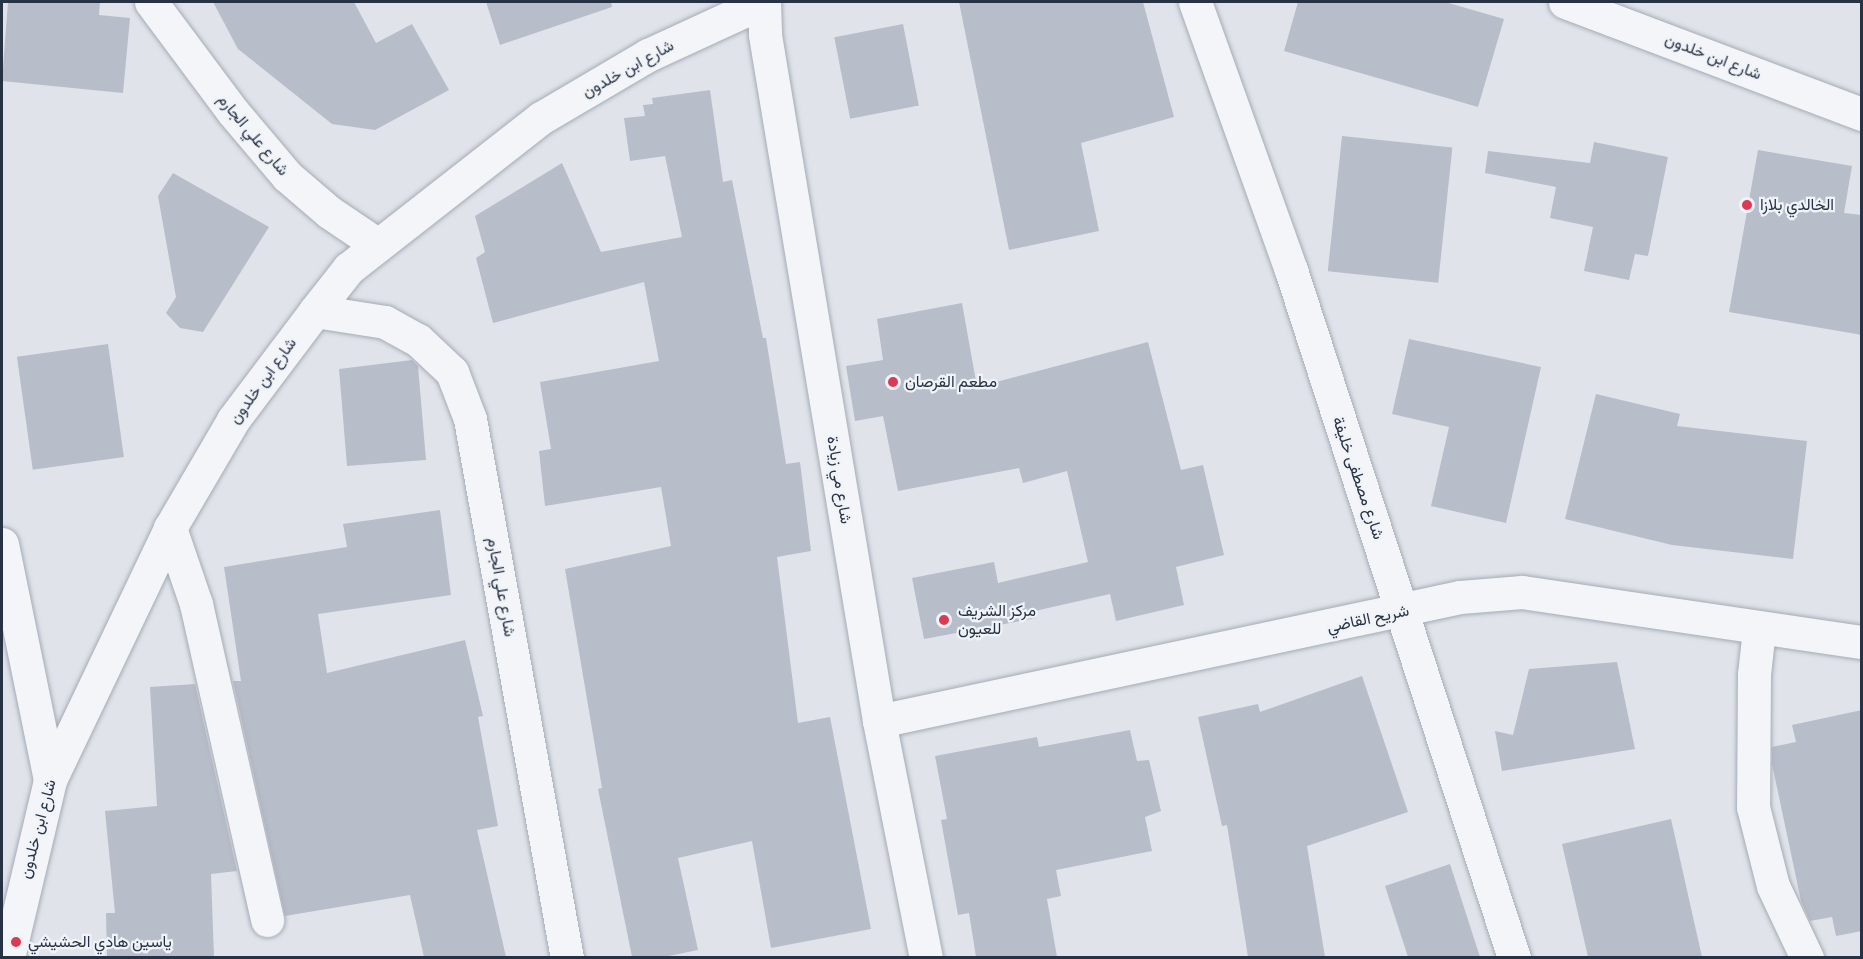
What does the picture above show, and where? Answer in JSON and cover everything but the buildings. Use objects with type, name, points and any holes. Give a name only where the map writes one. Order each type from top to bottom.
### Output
[{"type":"street","name":"شارع علي الجارم","points":[[151,2],[233,112],[287,176],[329,212],[378,245]]},
{"type":"street","name":"شارع ابن خلدون","points":[[8,957],[50,780],[170,528],[233,420],[315,310],[349,268],[541,118],[648,56],[763,2]]},
{"type":"street","name":"شارع مي زيادة","points":[[763,2],[765,35],[879,721],[926,957]]},
{"type":"street","name":"شارع مصطفى خليفة","points":[[1195,2],[1291,270],[1514,957]]},
{"type":"street","name":"شارع ابن خلدون","points":[[1565,2],[1862,114]]},
{"type":"street","name":"شارع علي الجارم","points":[[315,310],[385,322],[418,340],[452,372],[470,419],[567,957]]},
{"type":"street","points":[[170,528],[196,604],[267,920]]},
{"type":"street","points":[[2,544],[50,780]]},
{"type":"street","name":"شريح القاضي","points":[[879,721],[1403,612],[1460,597],[1522,592],[1759,629],[1862,642]]},
{"type":"street","points":[[1759,629],[1754,674],[1753,807],[1773,886],[1807,957]]},
{"type":"place","name":"الخالدي بلازا","points":[[1747,205]]},
{"type":"place","name":"مطعم القرصان","points":[[893,382]]},
{"type":"place","name":"مركز الشريف للعيون","points":[[944,620]]},
{"type":"place","name":"ياسين هادي الحشيشي","points":[[16,942]]}]
